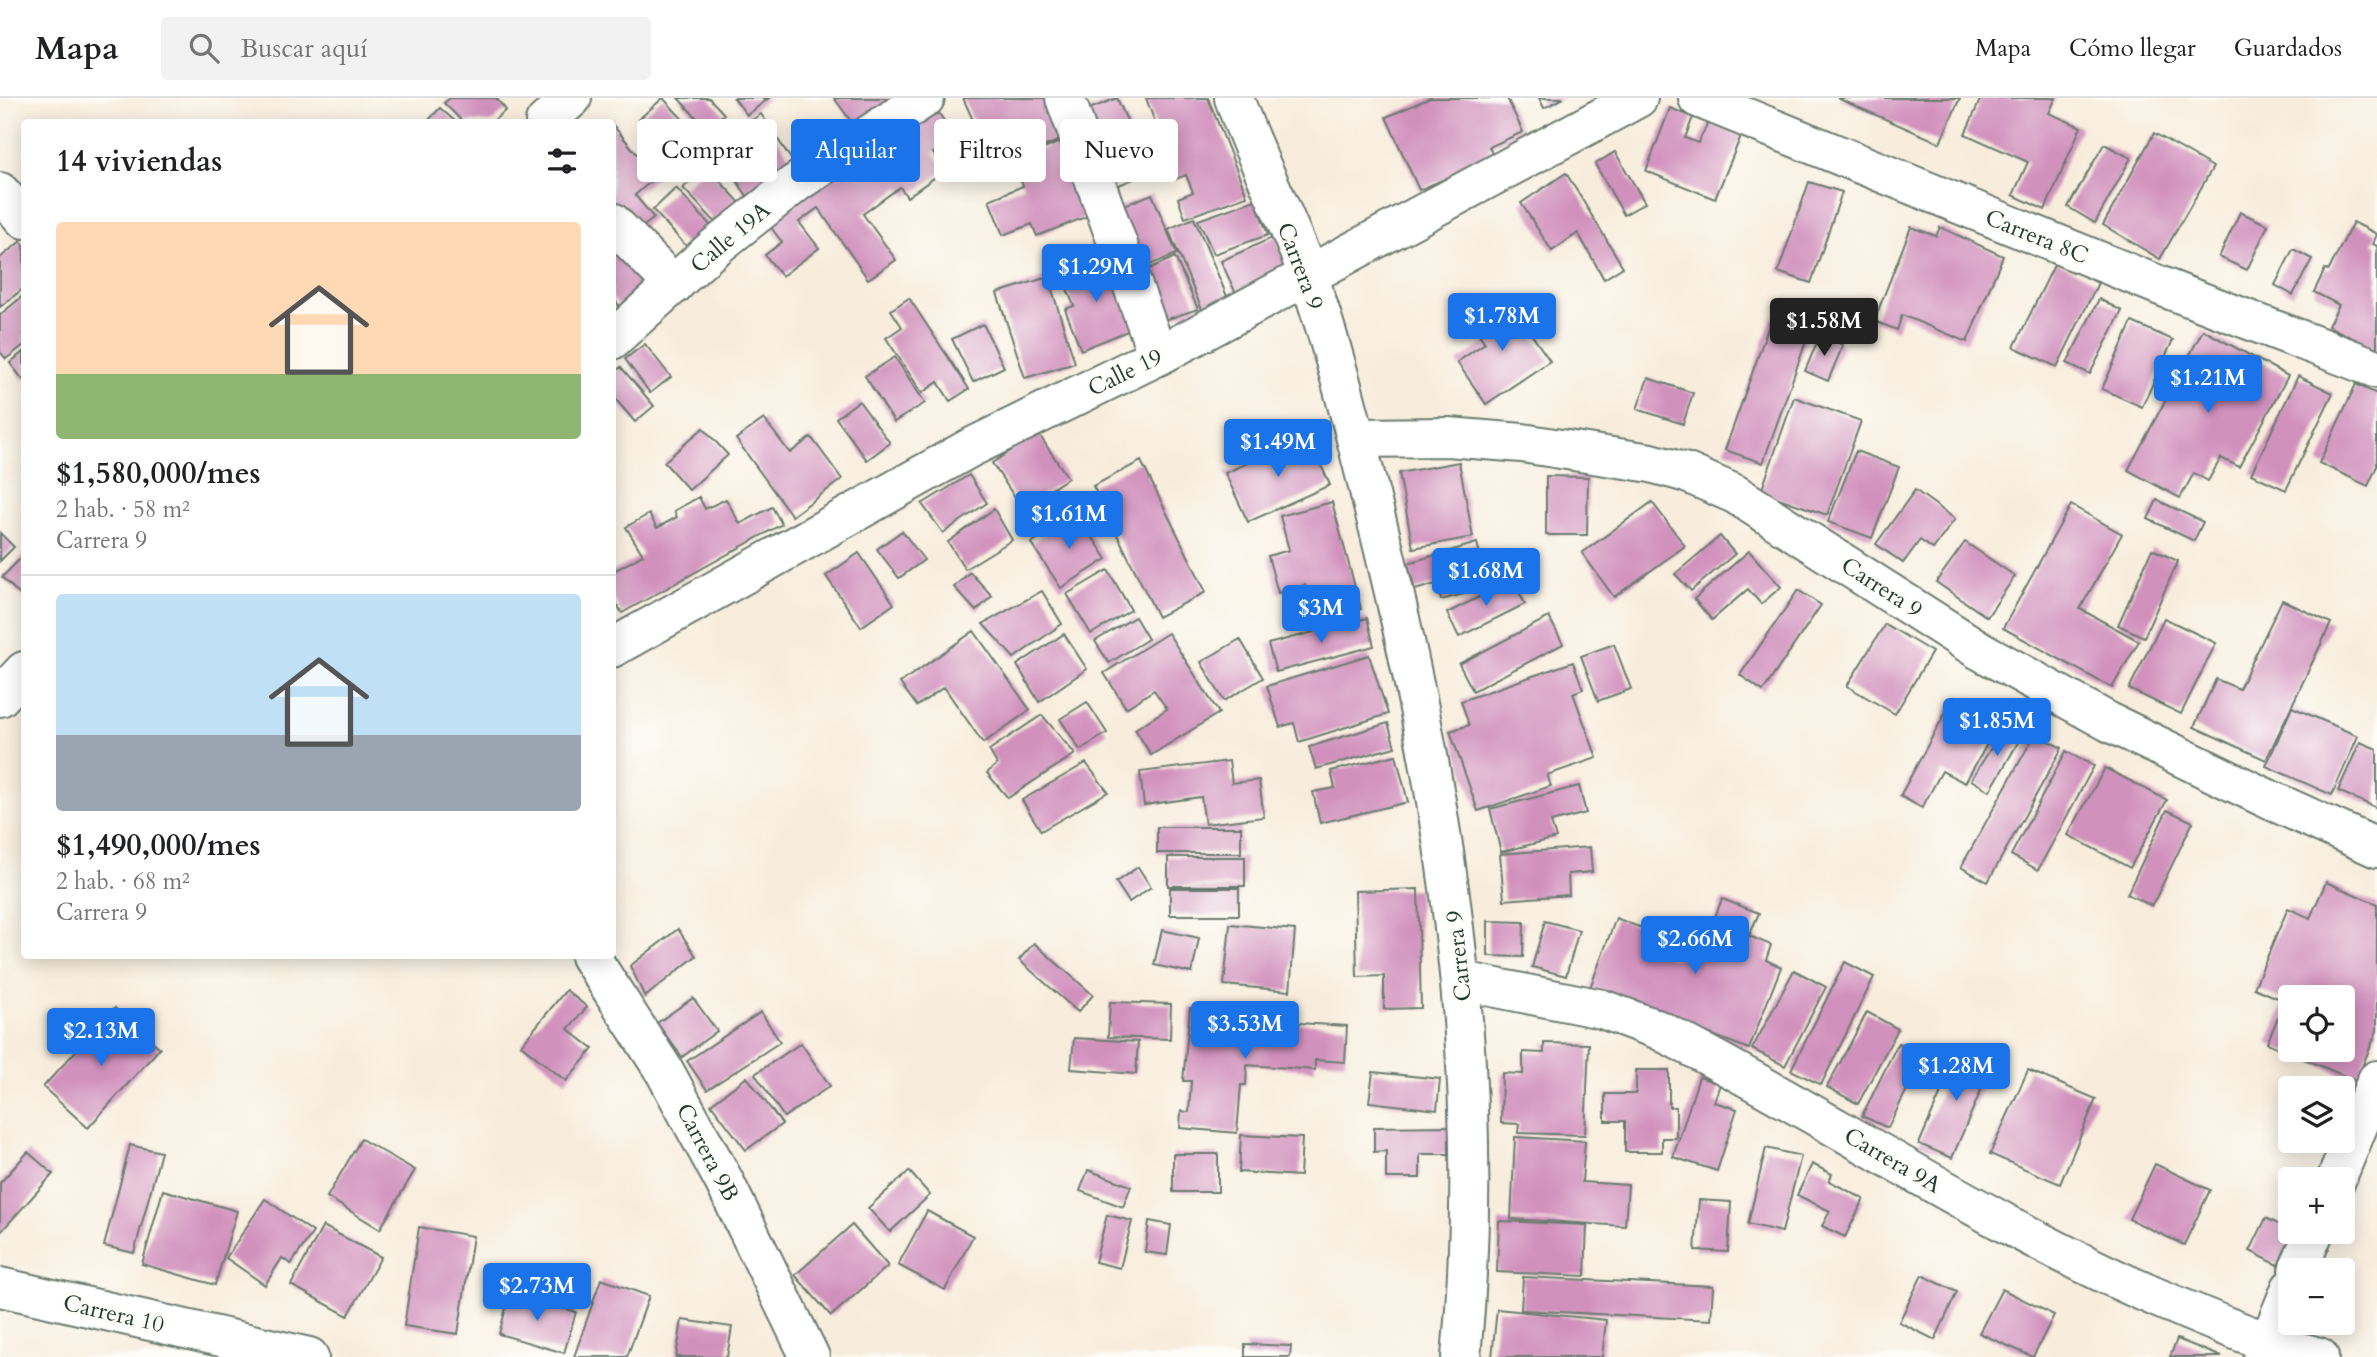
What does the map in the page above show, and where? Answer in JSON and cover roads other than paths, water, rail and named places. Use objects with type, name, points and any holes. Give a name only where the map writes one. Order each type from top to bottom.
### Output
[{"type":"street","points":[[548,119],[572,98]]},
{"type":"street","name":"Calle 19A","points":[[616,336],[796,183],[925,98]]},
{"type":"street","points":[[1065,98],[1158,356]]},
{"type":"street","name":"Carrera 9","points":[[1234,98],[1247,138],[1308,276],[1356,438],[1400,614],[1435,791],[1462,981],[1470,1148],[1469,1240],[1461,1357]]},
{"type":"street","name":"Calle 19","points":[[616,646],[970,448],[1158,356],[1637,98]]},
{"type":"street","name":"Carrera 8C","points":[[1698,98],[2155,284],[2377,369]]},
{"type":"street","points":[[0,192],[21,216]]},
{"type":"street","points":[[616,226],[674,285]]},
{"type":"street","name":"Carrera 9","points":[[1356,438],[1448,437],[1522,443],[1651,463],[1687,473],[1735,494],[1979,650],[2109,722],[2266,799],[2377,848]]},
{"type":"street","points":[[0,697],[21,674]]},
{"type":"street","name":"Carrera 9B","points":[[592,959],[678,1097],[724,1181],[810,1357]]},
{"type":"street","name":"Carrera 9A","points":[[1462,981],[1590,1006],[1659,1030],[2020,1232],[2265,1351],[2319,1357]]},
{"type":"street","points":[[2341,1167],[2377,1080]]},
{"type":"street","name":"Carrera 10","points":[[0,1287],[309,1357]]},
{"type":"street","points":[[2265,1351],[2278,1319]]}]
